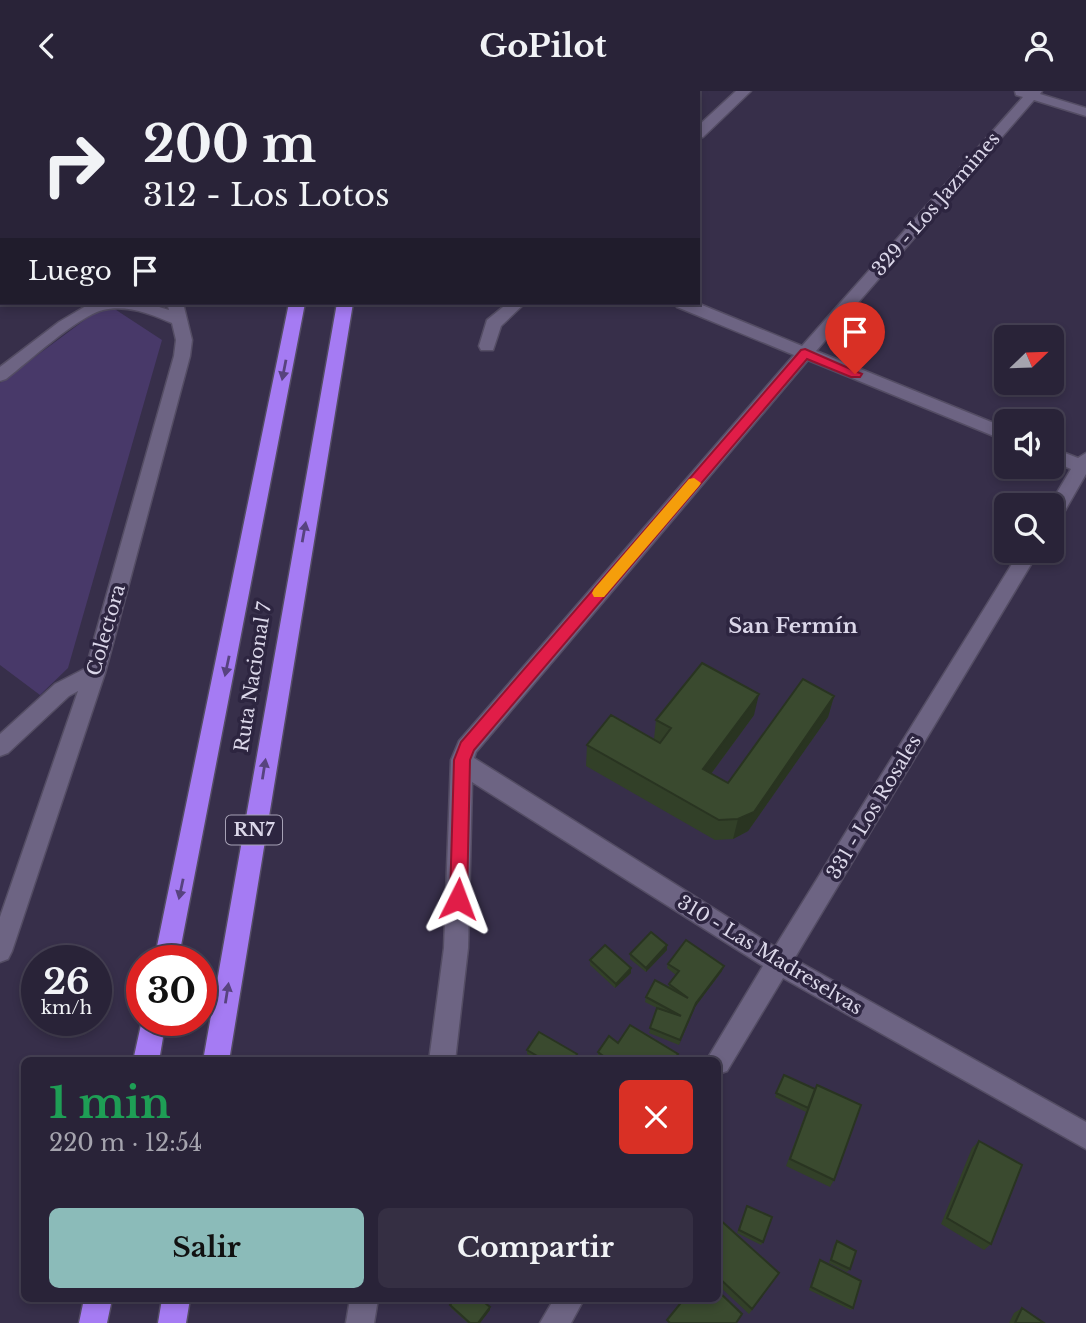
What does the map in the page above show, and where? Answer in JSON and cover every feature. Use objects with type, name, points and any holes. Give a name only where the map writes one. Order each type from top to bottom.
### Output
[{"type":"highway","name":"Ruta Nacional 7","points":[[169,945],[297,305]]},
{"type":"highway","name":"Ruta Nacional 7","points":[[217,1057],[345,305]]},
{"type":"highway","points":[[147,1057],[151,1036]]},
{"type":"highway","points":[[93,1323],[96,1302]]},
{"type":"highway","points":[[172,1323],[176,1302]]},
{"type":"street","points":[[700,132],[744,91]]},
{"type":"street","points":[[1029,92],[1086,112]]},
{"type":"street","name":"329 - Los Jazmines","points":[[462,760],[467,747],[1029,92]]},
{"type":"street","points":[[0,375],[91,305]]},
{"type":"street","points":[[135,305],[178,312]]},
{"type":"street","points":[[487,346],[493,324],[515,305]]},
{"type":"street","points":[[688,305],[994,430]]},
{"type":"street","name":"Colectora","points":[[0,951],[95,673],[182,356],[184,340],[178,312]]},
{"type":"street","points":[[1064,458],[1085,464],[1064,497]]},
{"type":"street","name":"331 - Los Rosales","points":[[721,1057],[1023,563]]},
{"type":"street","points":[[0,747],[62,690],[95,673]]},
{"type":"street","points":[[442,1057],[456,948],[462,760]]},
{"type":"street","name":"310 - Las Madreselvas","points":[[462,760],[471,770],[779,963],[1086,1136]]},
{"type":"street","points":[[360,1323],[363,1302]]},
{"type":"street","points":[[554,1323],[568,1302]]},
{"type":"shaded area","points":[[105,305],[162,340],[68,668],[40,695],[0,665],[0,383]]},
{"type":"building","points":[[702,663],[759,694],[703,769],[728,783],[803,679],[834,696],[754,812],[738,819],[719,820],[587,745],[611,715],[660,743],[671,728],[656,720]]},
{"type":"building","points":[[651,932],[667,945],[646,968],[630,954]]},
{"type":"building","points":[[686,940],[724,966],[696,1003],[680,1040],[650,1028],[657,1008],[681,1016],[646,997],[655,980],[688,998],[669,984],[679,971],[668,964]]},
{"type":"building","points":[[605,945],[631,968],[616,984],[590,960]]},
{"type":"building","points":[[630,1025],[678,1054],[676,1057],[605,1057],[598,1052],[609,1036],[618,1043]]},
{"type":"building","points":[[539,1032],[577,1054],[575,1057],[539,1057],[527,1050]]},
{"type":"building","points":[[784,1075],[815,1089],[808,1108],[776,1093]]},
{"type":"building","points":[[817,1085],[861,1105],[834,1180],[790,1159]]},
{"type":"building","points":[[979,1141],[1022,1165],[991,1244],[947,1218]]},
{"type":"building","points":[[747,1206],[772,1217],[763,1242],[739,1230]]},
{"type":"building","points":[[721,1221],[779,1273],[752,1309],[721,1280]]},
{"type":"building","points":[[837,1241],[856,1251],[850,1269],[831,1260]]},
{"type":"building","points":[[820,1260],[861,1281],[853,1308],[811,1287]]},
{"type":"building","points":[[721,1294],[742,1314],[736,1323],[670,1323],[667,1320],[682,1302],[721,1302]]},
{"type":"building","points":[[452,1302],[484,1302],[490,1307],[478,1323],[470,1323],[450,1305]]},
{"type":"building","points":[[1022,1308],[1044,1323],[1015,1323]]},
{"type":"slow traffic","points":[[599,593],[694,483]]},
{"type":"district","name":"San Fermín","points":[[793,626]]},
{"type":"route","points":[[458,899],[462,760],[467,747],[805,353],[855,374]]}]
